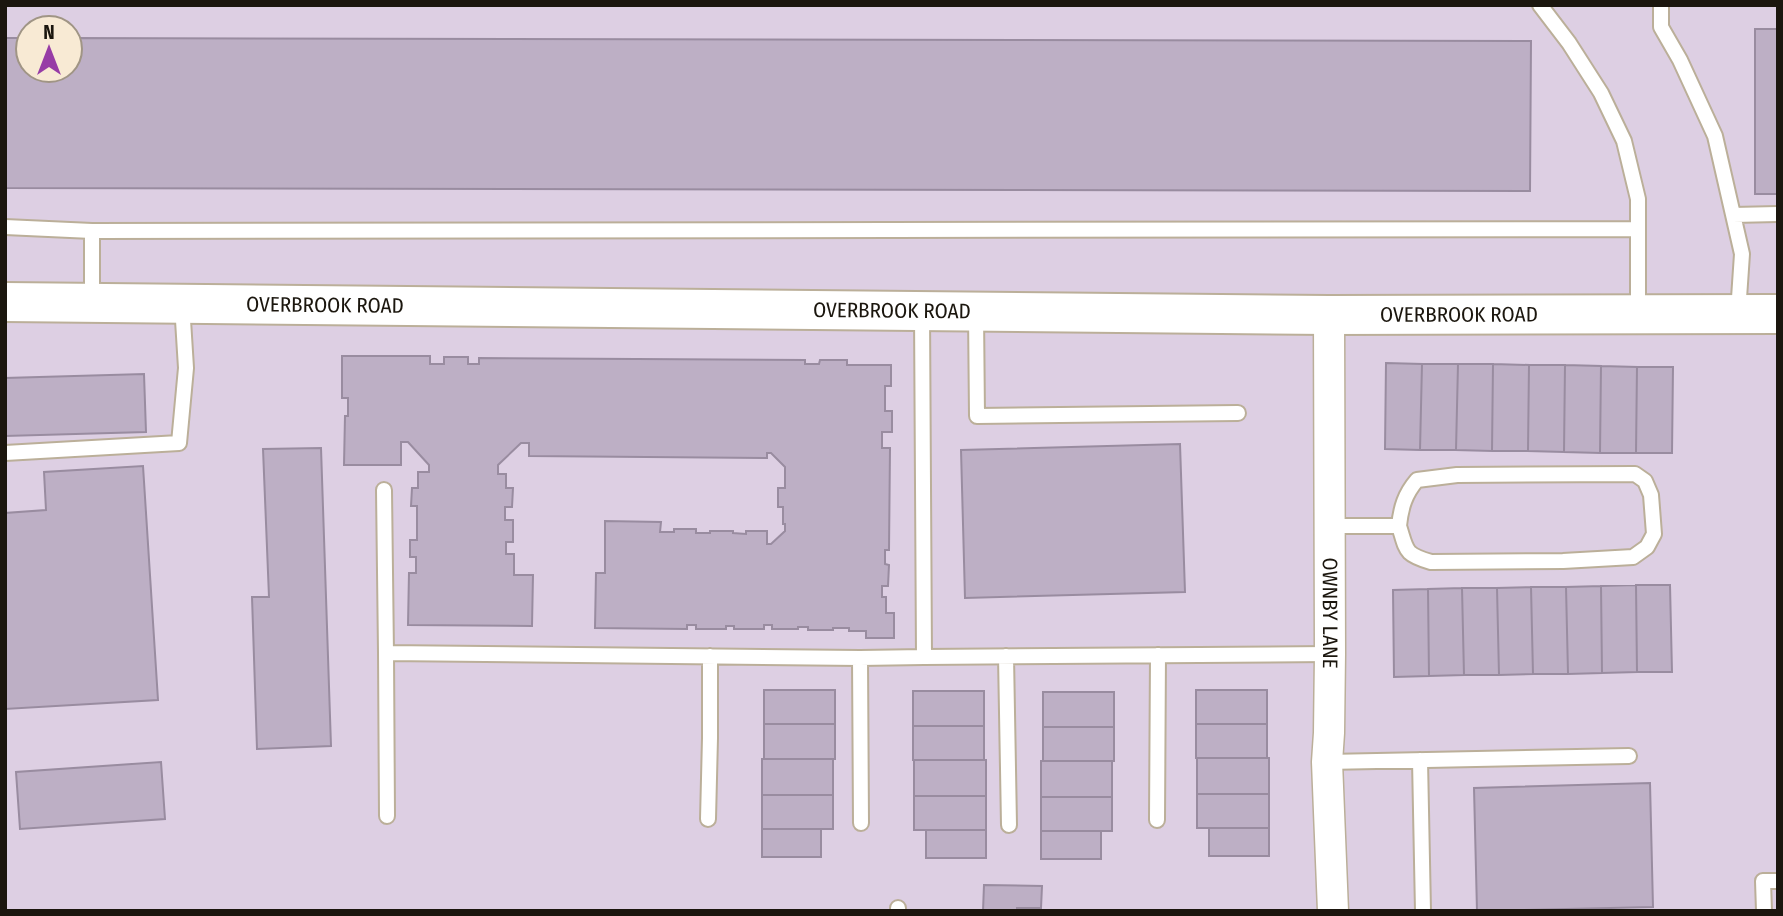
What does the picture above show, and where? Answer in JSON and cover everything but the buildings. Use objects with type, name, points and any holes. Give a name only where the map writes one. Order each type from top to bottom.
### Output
[{"type":"street","name":"OVERBROOK ROAD","points":[[5,302],[1329,315],[1778,314]]},
{"type":"street","name":"OWNBY LANE","points":[[1329,315],[1330,654],[1327,762],[1333,911]]},
{"type":"lane","points":[[1540,5],[1569,43],[1601,93],[1624,141],[1638,199],[1638,314]]},
{"type":"lane","points":[[1661,5],[1661,27],[1680,60],[1715,136],[1742,254],[1738,314]]},
{"type":"lane","points":[[1733,215],[1778,214]]},
{"type":"lane","points":[[5,227],[92,231],[1638,229]]},
{"type":"lane","points":[[92,231],[92,303]]},
{"type":"lane","points":[[5,453],[178,443],[186,368],[182,304]]},
{"type":"lane","points":[[922,311],[924,657]]},
{"type":"lane","points":[[976,311],[977,416],[1238,413]]},
{"type":"lane","points":[[1635,474],[1645,481],[1651,495],[1654,534],[1647,548],[1633,557],[1563,561],[1431,562],[1412,556],[1405,546],[1399,526],[1407,491],[1417,480],[1457,475],[1635,474]]},
{"type":"lane","points":[[384,490],[387,816]]},
{"type":"lane","points":[[1329,526],[1399,526]]},
{"type":"lane","points":[[386,653],[860,658],[1330,654]]},
{"type":"lane","points":[[1157,820],[1158,655]]},
{"type":"lane","points":[[708,819],[710,656]]},
{"type":"lane","points":[[1006,656],[1009,825]]},
{"type":"lane","points":[[860,658],[861,823]]},
{"type":"lane","points":[[1327,762],[1629,756]]},
{"type":"lane","points":[[1420,760],[1423,911]]},
{"type":"lane","points":[[1764,911],[1763,881],[1778,881]]},
{"type":"shaded area","points":[[5,5],[1778,5],[1778,911],[5,911]]}]
